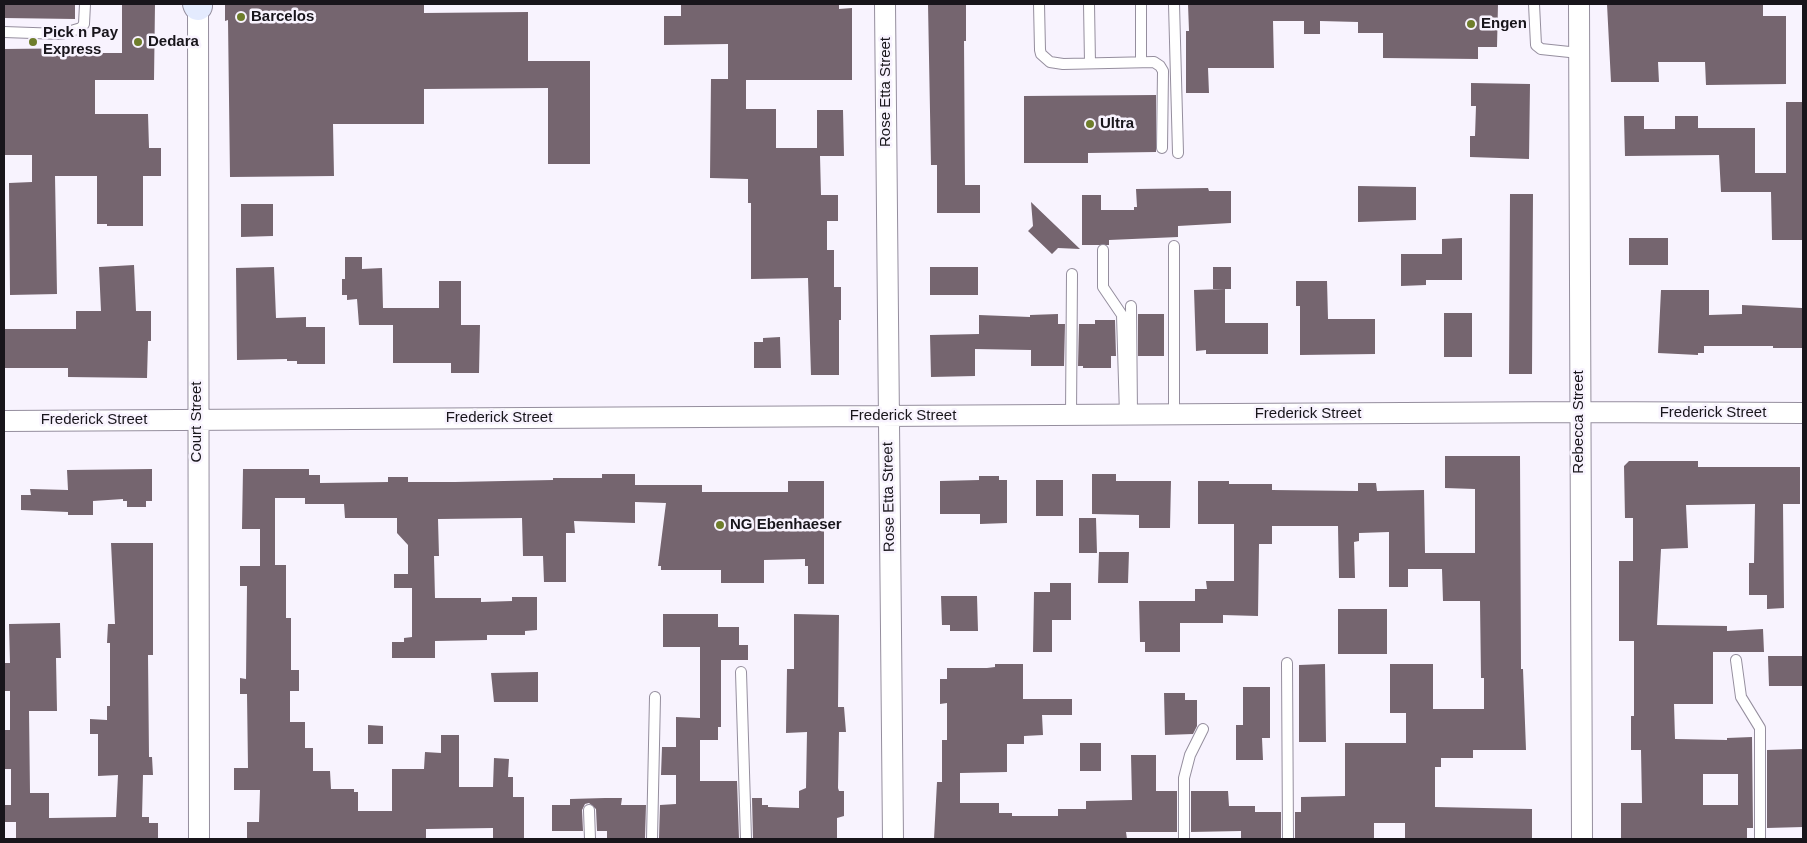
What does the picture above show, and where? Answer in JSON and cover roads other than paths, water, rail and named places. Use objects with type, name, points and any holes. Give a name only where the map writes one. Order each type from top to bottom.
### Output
[{"type":"street","name":"Rose Etta Street","points":[[885,4],[893,839]]},
{"type":"street","name":"Rebecca Street","points":[[1579,4],[1582,839]]},
{"type":"street","name":"Court Street","points":[[198,5],[198,839]]},
{"type":"street","name":"Frederick Street","points":[[4,421],[1579,412],[1803,413]]},
{"type":"lane","points":[[4,32],[61,34],[73,31],[81,28],[84,24],[85,4]]},
{"type":"lane","points":[[1038,4],[1041,54],[1050,62],[1063,64],[1157,63],[1163,72],[1162,148]]},
{"type":"lane","points":[[1089,4],[1090,63]]},
{"type":"lane","points":[[1141,4],[1142,62]]},
{"type":"lane","points":[[1174,4],[1178,153]]},
{"type":"lane","points":[[1534,4],[1536,45],[1541,49],[1580,53]]},
{"type":"lane","points":[[1174,246],[1174,414]]},
{"type":"lane","points":[[1103,250],[1104,287],[1122,315],[1129,415]]},
{"type":"lane","points":[[1071,415],[1072,274]]},
{"type":"lane","points":[[1129,415],[1131,306]]},
{"type":"lane","points":[[1736,660],[1742,697],[1760,728],[1760,839]]},
{"type":"lane","points":[[1287,663],[1288,839]]},
{"type":"lane","points":[[741,672],[746,839]]},
{"type":"lane","points":[[652,839],[654,697]]},
{"type":"lane","points":[[1184,839],[1184,778],[1190,756],[1203,729]]},
{"type":"lane","points":[[589,810],[590,839]]},
{"type":"place","name":"Barcelos","points":[[241,17]]},
{"type":"place","name":"Engen","points":[[1471,24]]},
{"type":"place","name":"Pick n Pay Express","points":[[33,42]]},
{"type":"place","name":"Dedara","points":[[138,42]]},
{"type":"place","name":"Ultra","points":[[1090,124]]},
{"type":"place","name":"NG Ebenhaeser","points":[[720,525]]}]
